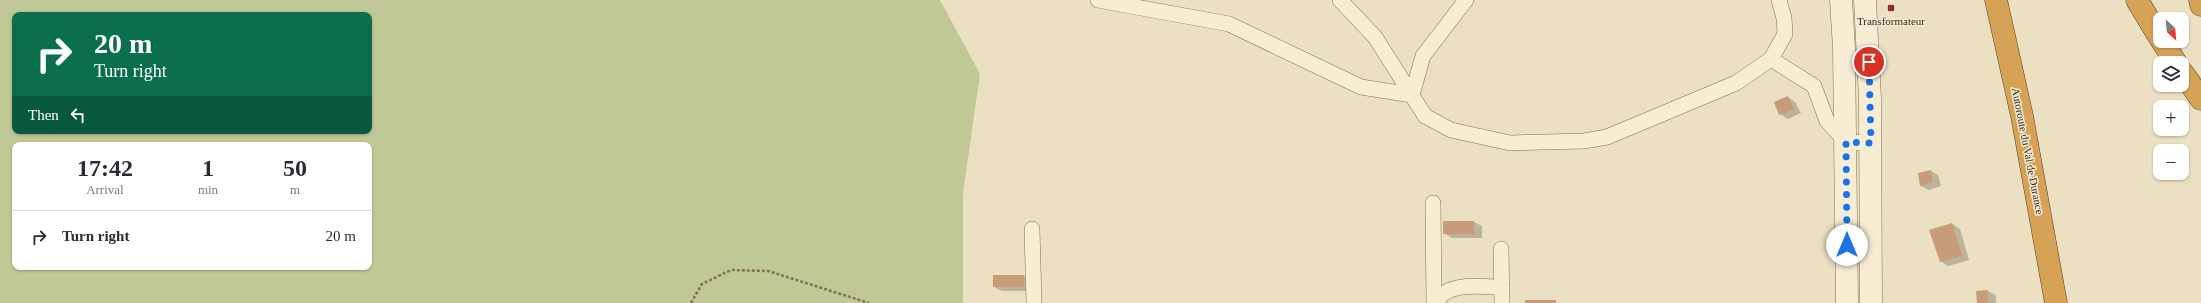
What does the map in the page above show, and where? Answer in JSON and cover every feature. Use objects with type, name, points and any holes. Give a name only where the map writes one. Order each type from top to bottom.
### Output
[{"type":"highway","name":"Autoroute du Val de Durance","points":[[1996,0],[2024,123],[2056,303]]},
{"type":"highway","points":[[2137,0],[2153,26]]},
{"type":"highway","points":[[2200,0],[2201,5]]},
{"type":"highway","points":[[2189,82],[2201,100]]},
{"type":"street","points":[[1841,0],[1846,142],[1847,303]]},
{"type":"street","points":[[1865,0],[1869,50],[1871,143],[1871,303]]},
{"type":"lane","points":[[1098,0],[1229,24],[1361,87],[1412,95]]},
{"type":"lane","points":[[1340,0],[1375,37],[1426,116],[1451,130],[1510,143],[1584,141],[1607,137],[1736,83],[1771,59],[1785,34],[1784,18],[1779,0]]},
{"type":"lane","points":[[1412,95],[1423,56],[1466,0]]},
{"type":"lane","points":[[1771,59],[1814,86],[1828,121],[1846,142],[1871,143]]},
{"type":"lane","points":[[1433,203],[1435,303]]},
{"type":"lane","points":[[1032,229],[1034,303]]},
{"type":"lane","points":[[1501,249],[1502,303]]},
{"type":"lane","points":[[1435,303],[1439,296],[1448,290],[1459,288],[1502,287]]},
{"type":"path","points":[[691,303],[702,284],[731,270],[768,271],[869,303]]},
{"type":"green space","points":[[0,0],[940,0],[980,74],[963,194],[963,303],[0,303]]},
{"type":"building","points":[[1788,96],[1794,109],[1779,115],[1774,102]]},
{"type":"building","points":[[1931,170],[1933,182],[1920,186],[1918,173]]},
{"type":"building","points":[[1443,221],[1474,221],[1474,234],[1443,234]]},
{"type":"building","points":[[1952,223],[1962,256],[1940,262],[1929,230]]},
{"type":"building","points":[[993,275],[1024,275],[1024,287],[993,287]]},
{"type":"building","points":[[1988,290],[1988,303],[1977,303],[1976,291]]},
{"type":"building","points":[[1525,300],[1556,300],[1556,303],[1525,303]]},
{"type":"place","name":"Transformateur","points":[[1891,8]]},
{"type":"route","points":[[1847,245],[1846,142],[1871,143],[1869,62]]}]
